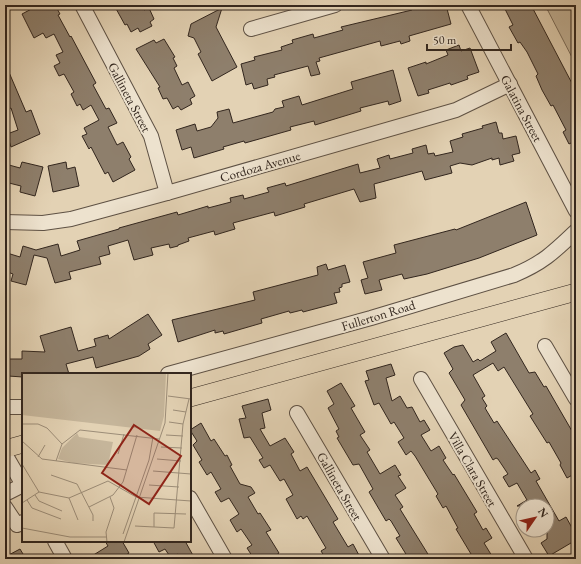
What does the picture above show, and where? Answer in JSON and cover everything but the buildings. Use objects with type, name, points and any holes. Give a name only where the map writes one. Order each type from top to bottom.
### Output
[{"type":"main road","points":[[191,398],[576,292]]},
{"type":"main road","points":[[5,449],[22,444]]},
{"type":"street","name":"Gallineta Street","points":[[82,5],[151,136],[167,193]]},
{"type":"street","points":[[252,29],[335,5]]},
{"type":"street","name":"Galatina Street","points":[[468,5],[576,211]]},
{"type":"street","name":"Cordoza Avenue","points":[[5,222],[43,223],[71,219],[167,193],[456,110],[510,84]]},
{"type":"street","name":"Fullerton Road","points":[[172,373],[371,318],[514,275],[535,267],[552,254],[576,231]]},
{"type":"street","points":[[545,346],[576,399]]},
{"type":"street","name":"Villa Clara Street","points":[[421,380],[526,559]]},
{"type":"street","points":[[5,407],[22,407]]},
{"type":"street","name":"Gallineta Street","points":[[297,413],[383,559]]},
{"type":"street","points":[[5,454],[22,483]]},
{"type":"street","points":[[5,494],[22,486]]},
{"type":"street","points":[[191,500],[226,559]]},
{"type":"street","points":[[5,507],[17,525],[22,522]]},
{"type":"street","points":[[56,542],[65,559]]},
{"type":"shaded area","points":[[545,5],[576,5],[576,65]]}]
